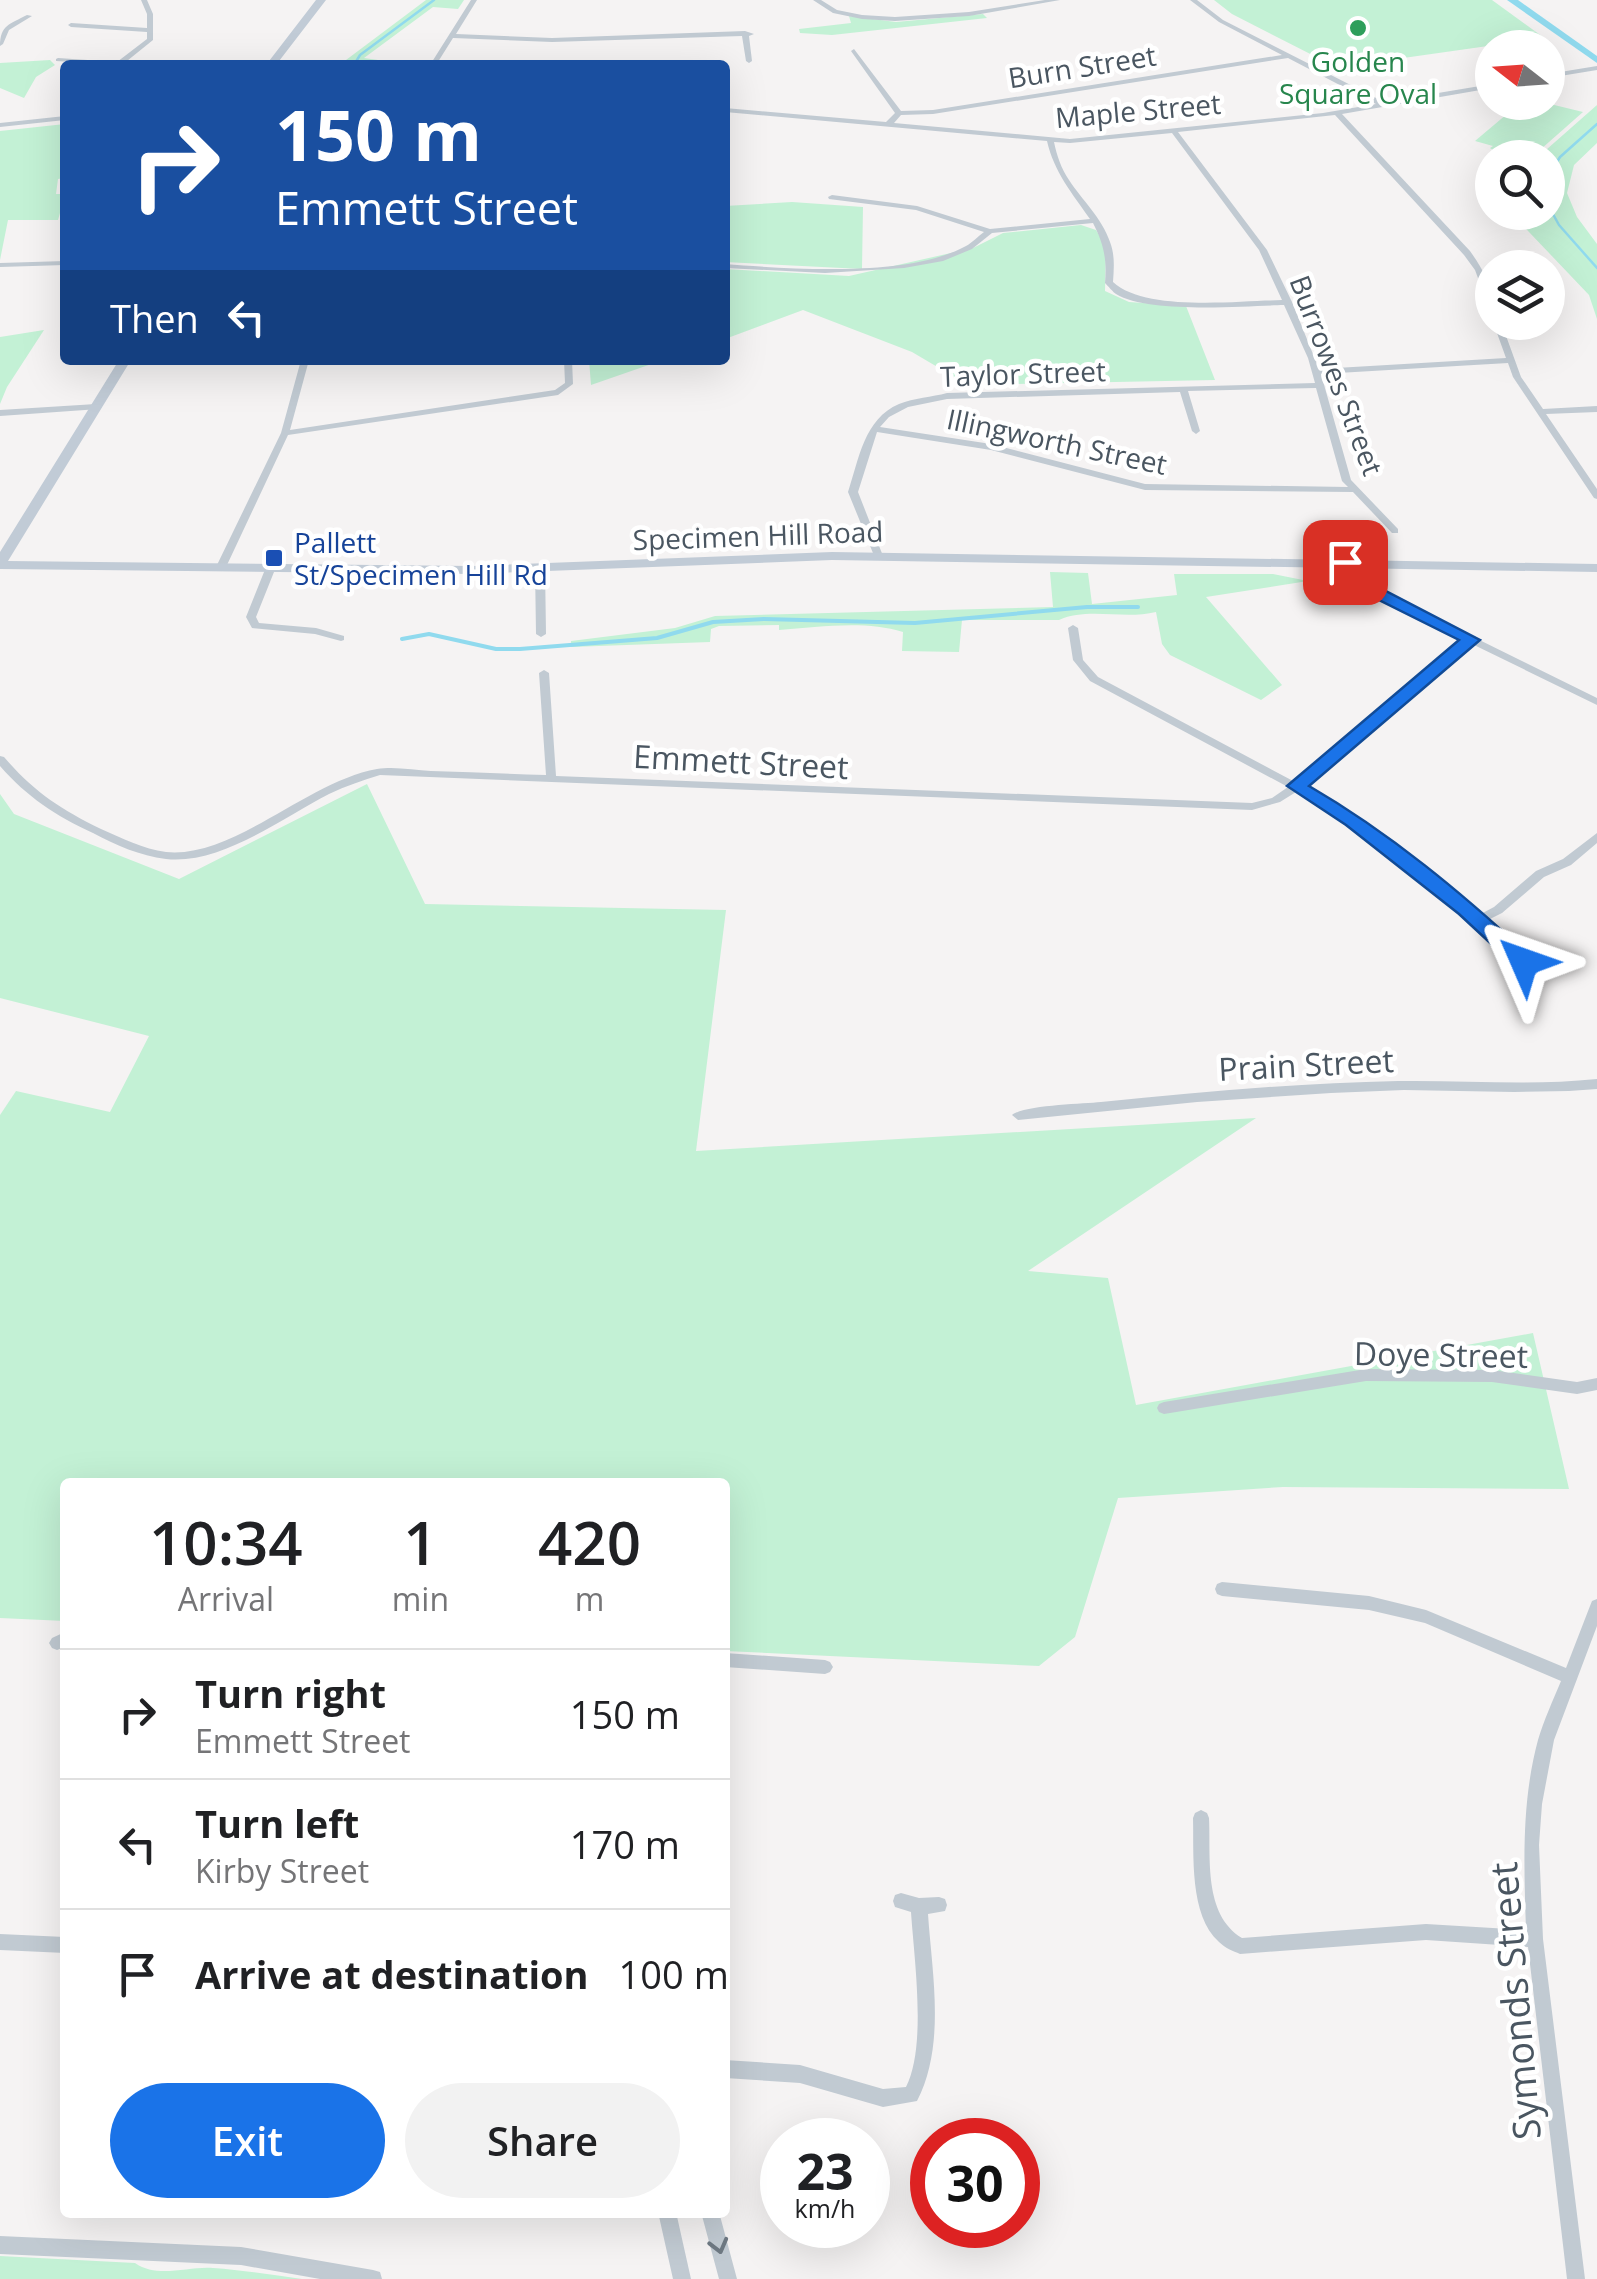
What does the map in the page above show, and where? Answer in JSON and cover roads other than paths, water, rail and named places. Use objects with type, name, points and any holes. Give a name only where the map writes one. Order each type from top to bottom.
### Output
[{"type":"main road","points":[[275,60],[320,0]]},
{"type":"main road","points":[[0,564],[121,365]]},
{"type":"main road","name":"Specimen Hill Road","points":[[0,564],[436,570],[878,556],[1597,565]]},
{"type":"street","points":[[124,60],[144,48],[151,30],[144,0]]},
{"type":"street","points":[[435,60],[474,0]]},
{"type":"street","points":[[816,0],[824,7],[891,19],[1057,0]]},
{"type":"street","points":[[1193,0],[1221,21],[1384,105]]},
{"type":"street","points":[[0,44],[6,29],[30,17]]},
{"type":"street","points":[[69,25],[151,30]]},
{"type":"street","points":[[452,36],[552,40],[748,34],[749,61]]},
{"type":"street","points":[[844,52],[854,52],[898,113],[888,125]]},
{"type":"street","name":"Burn Street","points":[[898,113],[934,112],[1288,56]]},
{"type":"street","points":[[56,60],[60,60]]},
{"type":"street","points":[[1565,73],[1597,68]]},
{"type":"street","name":"Maple Street","points":[[730,110],[1050,140],[1337,113],[1475,89]]},
{"type":"street","points":[[1337,113],[1475,266]]},
{"type":"street","points":[[0,125],[60,119]]},
{"type":"street","name":"Burrowes Street","points":[[1174,131],[1247,224],[1288,302],[1316,372],[1352,490],[1382,513],[1396,531]]},
{"type":"street","points":[[1050,140],[1056,164],[1112,251],[1111,288],[1122,297],[1159,302],[1288,302]]},
{"type":"street","points":[[832,198],[917,208],[990,231],[1095,220]]},
{"type":"street","points":[[730,266],[863,272],[950,254],[982,240],[990,231]]},
{"type":"street","points":[[0,264],[60,263]]},
{"type":"street","points":[[1502,340],[1508,360],[1597,496]]},
{"type":"street","points":[[1316,372],[1508,360]]},
{"type":"street","points":[[222,566],[285,433],[304,365]]},
{"type":"street","points":[[285,433],[566,388],[568,365]]},
{"type":"street","name":"Taylor Street","points":[[874,429],[894,410],[938,396],[1319,385]]},
{"type":"street","points":[[1184,390],[1196,432]]},
{"type":"street","points":[[0,414],[54,406],[96,406]]},
{"type":"street","points":[[1541,412],[1597,408]]},
{"type":"street","points":[[874,429],[853,492],[878,556]]},
{"type":"street","name":"Illingworth Street","points":[[874,429],[990,447],[1145,487],[1352,490]]},
{"type":"street","points":[[1345,562],[1354,581],[1597,702]]},
{"type":"street","points":[[270,567],[251,617],[255,626],[316,631],[341,638]]},
{"type":"street","points":[[540,567],[541,634]]},
{"type":"street","points":[[1073,628],[1078,660],[1094,679],[1353,820],[1478,920],[1524,962],[1536,980]]},
{"type":"street","name":"Emmett Street","points":[[0,759],[36,800],[126,845],[176,856],[220,846],[333,785],[358,777],[408,772],[1228,808],[1264,804],[1296,786],[1471,640]]},
{"type":"street","points":[[544,673],[552,778]]},
{"type":"street","points":[[1478,920],[1498,910],[1540,874],[1567,862],[1597,837]]},
{"type":"street","name":"Prain Street","points":[[1018,1115],[1139,1102],[1379,1086],[1543,1089],[1597,1084]]},
{"type":"street","name":"Doye Street","points":[[1164,1408],[1366,1375],[1492,1376],[1578,1388],[1597,1384]]},
{"type":"street","points":[[1222,1589],[1369,1603],[1426,1617],[1570,1676]]},
{"type":"street","name":"Symonds Street","points":[[1576,2279],[1534,1939],[1531,1881],[1534,1804],[1546,1740],[1597,1606]]},
{"type":"street","points":[[730,1660],[825,1668]]},
{"type":"street","points":[[1201,1818],[1211,1921],[1222,1937],[1240,1946],[1426,1932],[1534,1939]]},
{"type":"street","points":[[730,2069],[800,2074],[883,2098],[910,2096],[919,2080],[926,2026],[910,1904],[939,1905]]},
{"type":"street","points":[[0,1942],[60,1945]]},
{"type":"street","points":[[668,2218],[682,2279]]},
{"type":"street","points":[[712,2218],[728,2279]]},
{"type":"street","points":[[0,2245],[241,2256],[373,2279]]},
{"type":"waterway","points":[[357,60],[434,0]]},
{"type":"waterway","points":[[1512,0],[1597,60]]},
{"type":"waterway","points":[[1565,153],[1597,124]]},
{"type":"waterway","points":[[1563,230],[1597,268]]},
{"type":"waterway","points":[[402,639],[429,634],[496,649],[520,649],[657,638],[713,622],[764,619],[915,623],[1087,607],[1138,607]]},
{"type":"place","name":"Golden Square Oval","points":[[1358,28]]},
{"type":"place","name":"Pallett St/Specimen Hill Rd","points":[[274,558]]}]
